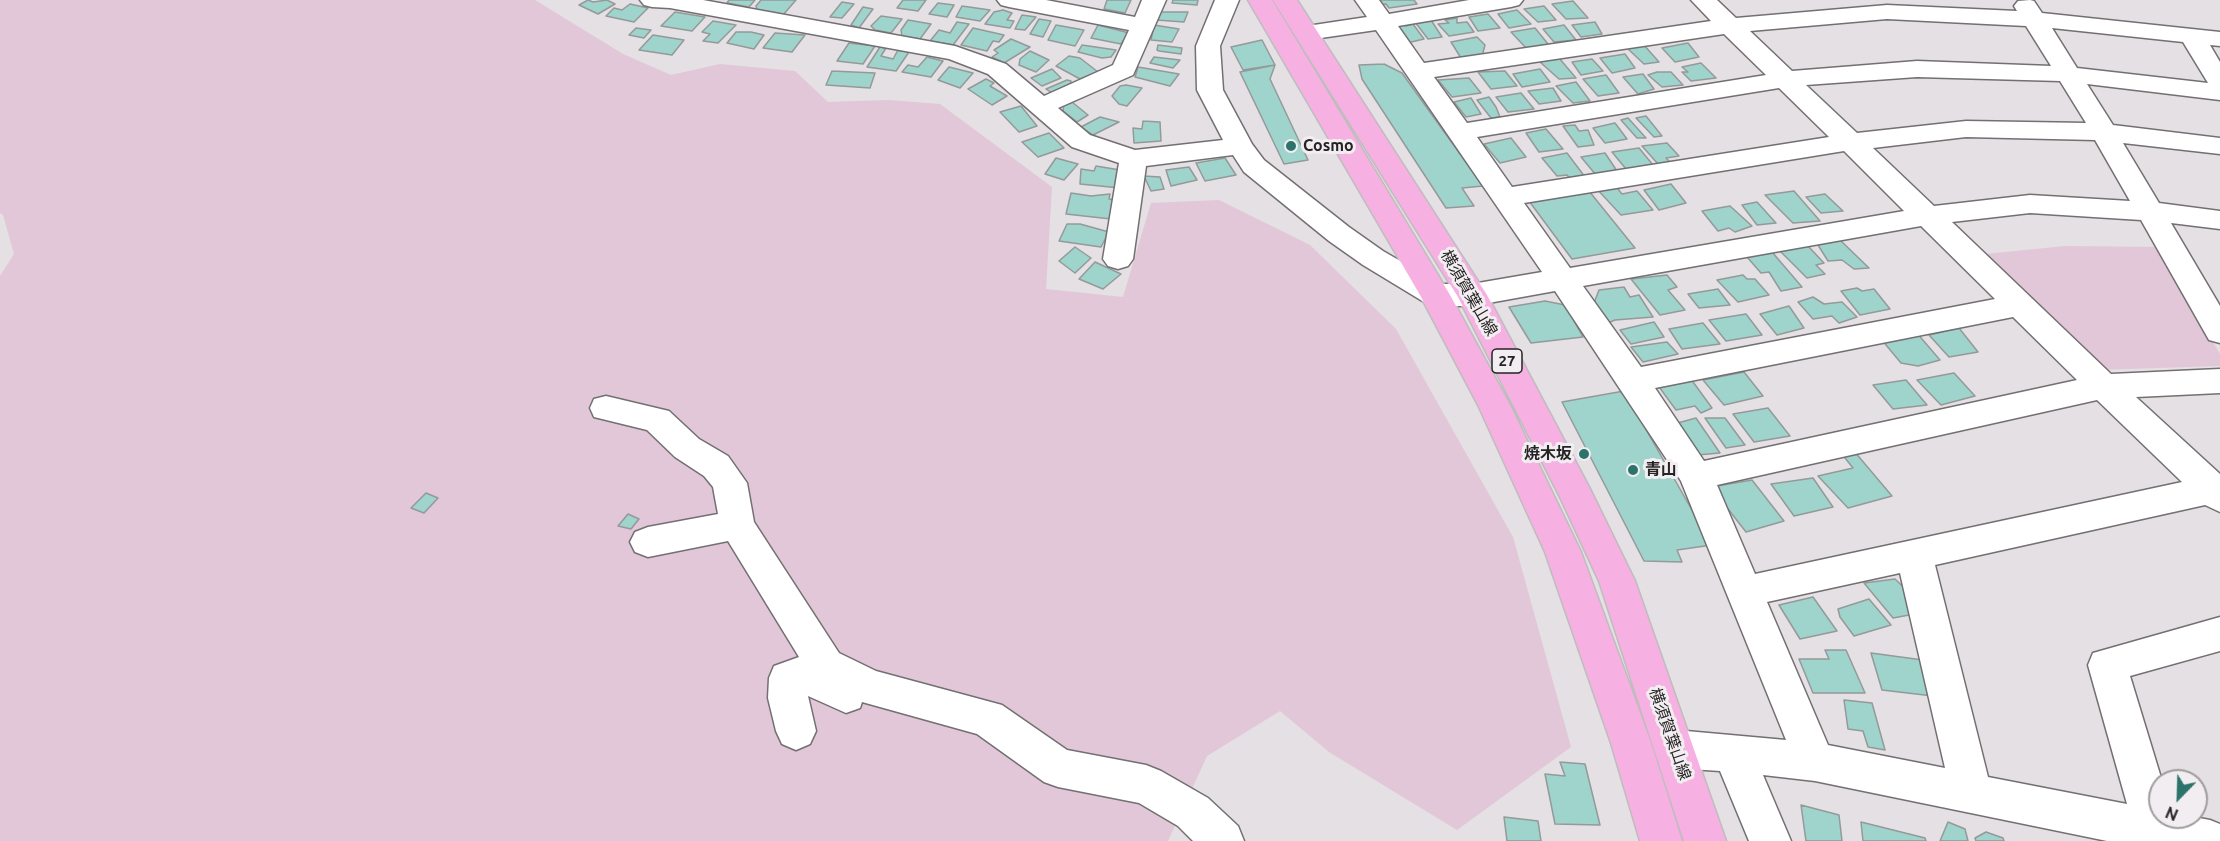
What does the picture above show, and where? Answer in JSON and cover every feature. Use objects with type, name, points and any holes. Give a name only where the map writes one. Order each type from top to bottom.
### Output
[{"type":"main road","name":"横須賀葉山線","points":[[1260,0],[1435,295],[1494,405],[1563,552],[1631,742],[1661,841]]},
{"type":"main road","name":"横須賀葉山線","points":[[1285,0],[1472,295],[1550,444],[1617,580],[1705,841]]},
{"type":"street","points":[[648,26],[665,0],[955,53],[997,69],[1081,141],[1132,159],[1240,146]]},
{"type":"street","points":[[801,0],[801,26]]},
{"type":"street","points":[[1009,0],[1144,26]]},
{"type":"street","points":[[1040,107],[1124,70],[1154,0]]},
{"type":"street","points":[[1227,0],[1208,46],[1210,90],[1240,146],[1254,166],[1300,200],[1339,234],[1373,258],[1435,295],[1472,295],[1927,216],[2030,204],[2151,211],[2220,220]]},
{"type":"street","points":[[1306,33],[1375,11],[1511,0]]},
{"type":"street","points":[[1702,0],[2217,492]]},
{"type":"street","points":[[1416,72],[1729,26],[1887,12],[2028,10],[2220,39]]},
{"type":"street","points":[[2028,10],[2151,211],[2209,296],[2220,332]]},
{"type":"street","points":[[1375,11],[1633,380],[1696,476],[1815,762]]},
{"type":"street","points":[[2191,35],[2220,82]]},
{"type":"street","points":[[1459,132],[1785,80],[1917,69],[2066,74],[2220,92]]},
{"type":"street","points":[[1505,197],[1849,142],[1966,129],[2104,132],[2220,146]]},
{"type":"street","points":[[1118,259],[1132,159]]},
{"type":"street","points":[[1633,380],[2019,305]]},
{"type":"street","points":[[1696,476],[2104,386],[2220,381]]},
{"type":"street","points":[[606,408],[657,420],[696,439],[729,483],[737,525],[825,665],[869,687],[988,718],[1058,768],[1146,785],[1193,812],[1223,841]]},
{"type":"street","points":[[1743,592],[1914,554],[2217,492]]},
{"type":"street","points":[[648,542],[737,525]]},
{"type":"street","points":[[1914,554],[1972,794]]},
{"type":"street","points":[[2156,830],[2107,665],[2220,634]]},
{"type":"street","points":[[796,731],[788,698],[788,678],[799,674],[849,697],[869,687]]},
{"type":"street","points":[[1675,749],[1815,762],[2210,841]]},
{"type":"street","points":[[1733,753],[1770,841]]},
{"type":"shaded area","points":[[0,0],[535,0],[623,54],[671,75],[720,64],[795,71],[828,102],[888,100],[940,104],[1052,187],[1046,289],[1123,297],[1151,203],[1219,200],[1310,245],[1396,329],[1513,537],[1571,747],[1457,830],[1329,752],[1280,711],[1207,756],[1168,841],[0,841],[0,276],[14,254],[3,215],[0,213]]},
{"type":"shaded area","points":[[2065,246],[2159,247],[2220,354],[2220,366],[2097,370],[1976,255]]},
{"type":"building","points":[[588,0],[593,2],[607,0],[615,4],[598,14],[579,5]]},
{"type":"building","points":[[729,0],[755,0],[749,7],[727,3]]},
{"type":"building","points":[[761,0],[796,0],[783,15],[757,10],[756,6]]},
{"type":"building","points":[[903,0],[926,0],[918,11],[897,8]]},
{"type":"building","points":[[1107,0],[1131,0],[1125,13],[1104,9]]},
{"type":"building","points":[[1173,0],[1198,0],[1197,5],[1172,3]]},
{"type":"building","points":[[1377,0],[1414,0],[1417,4],[1389,8],[1386,4],[1379,5]]},
{"type":"building","points":[[1573,1],[1588,18],[1566,19],[1552,4]]},
{"type":"building","points":[[842,2],[854,4],[842,18],[830,17]]},
{"type":"building","points":[[938,3],[954,5],[947,17],[929,14]]},
{"type":"building","points":[[630,4],[648,8],[634,22],[606,16],[614,8],[622,10]]},
{"type":"building","points":[[962,6],[990,10],[980,21],[956,17]]},
{"type":"building","points":[[1544,6],[1556,20],[1538,22],[1524,9]]},
{"type":"building","points":[[863,7],[873,9],[859,28],[851,25]]},
{"type":"building","points":[[1003,10],[1012,13],[1007,20],[1014,21],[1010,28],[985,24],[994,12]]},
{"type":"building","points":[[1517,10],[1531,24],[1509,28],[1498,14]]},
{"type":"building","points":[[675,12],[705,17],[692,31],[661,26]]},
{"type":"building","points":[[1160,12],[1188,12],[1184,22],[1156,20]]},
{"type":"building","points":[[1488,14],[1500,28],[1478,31],[1469,17]]},
{"type":"building","points":[[1022,15],[1036,17],[1025,30],[1015,29]]},
{"type":"building","points":[[881,16],[902,19],[891,33],[875,30],[871,26]]},
{"type":"building","points":[[1457,18],[1457,23],[1467,22],[1474,32],[1449,36],[1438,24],[1449,23],[1445,20]]},
{"type":"building","points":[[1039,19],[1051,21],[1043,37],[1030,34]]},
{"type":"building","points":[[908,20],[931,24],[920,39],[902,36],[901,30]]},
{"type":"building","points":[[1431,20],[1442,37],[1428,39],[1415,22]]},
{"type":"building","points":[[713,21],[736,25],[718,43],[703,41],[710,34],[702,32]]},
{"type":"building","points":[[957,22],[969,24],[953,45],[930,41],[939,30],[950,33]]},
{"type":"building","points":[[1595,22],[1602,34],[1581,37],[1572,25]]},
{"type":"building","points":[[1404,23],[1406,26],[1413,24],[1424,39],[1407,43],[1395,25]]},
{"type":"building","points":[[1056,25],[1084,30],[1075,46],[1048,40]]},
{"type":"building","points":[[1098,25],[1129,33],[1121,44],[1091,38]]},
{"type":"building","points":[[1154,25],[1179,29],[1172,42],[1151,40]]},
{"type":"building","points":[[1564,25],[1576,40],[1554,42],[1543,29]]},
{"type":"building","points":[[636,28],[651,30],[644,38],[629,35]]},
{"type":"building","points":[[973,28],[1004,35],[999,42],[993,41],[987,51],[961,45]]},
{"type":"building","points":[[1535,28],[1548,44],[1527,49],[1511,32]]},
{"type":"building","points":[[736,32],[764,35],[754,49],[727,43]]},
{"type":"building","points":[[775,33],[805,35],[792,52],[763,48]]},
{"type":"building","points":[[653,35],[684,40],[672,55],[639,50]]},
{"type":"building","points":[[1477,37],[1485,45],[1482,56],[1461,58],[1451,42]]},
{"type":"building","points":[[1011,39],[1030,47],[1004,63],[992,57],[998,53],[994,50]]},
{"type":"building","points":[[1262,40],[1275,65],[1243,70],[1231,47]]},
{"type":"building","points":[[849,43],[875,46],[863,64],[837,61]]},
{"type":"building","points":[[1688,43],[1699,57],[1675,62],[1662,48]]},
{"type":"building","points":[[1643,44],[1659,62],[1644,64],[1627,48]]},
{"type":"building","points":[[1082,45],[1116,50],[1111,57],[1102,58],[1078,52]]},
{"type":"building","points":[[1158,45],[1182,48],[1181,54],[1159,51],[1157,50]]},
{"type":"building","points":[[880,47],[886,48],[881,56],[893,59],[898,50],[909,52],[896,71],[867,67]]},
{"type":"building","points":[[1030,51],[1049,60],[1036,72],[1019,65],[1020,59]]},
{"type":"building","points":[[1625,54],[1635,68],[1612,73],[1600,58]]},
{"type":"building","points":[[1069,56],[1080,58],[1098,72],[1080,79],[1056,66]]},
{"type":"building","points":[[927,57],[943,61],[931,77],[902,72],[908,65],[918,67]]},
{"type":"building","points":[[1154,57],[1180,60],[1173,68],[1150,63]]},
{"type":"building","points":[[1559,58],[1576,78],[1559,79],[1540,62]]},
{"type":"building","points":[[1592,59],[1603,71],[1581,75],[1572,62]]},
{"type":"building","points":[[1701,63],[1716,78],[1691,81],[1682,72],[1688,72],[1682,67]]},
{"type":"building","points":[[1384,64],[1402,73],[1483,186],[1462,188],[1474,206],[1446,208],[1362,79],[1359,65]]},
{"type":"building","points":[[1275,65],[1270,79],[1308,160],[1284,164],[1240,72]]},
{"type":"building","points":[[949,67],[973,73],[960,88],[938,80]]},
{"type":"building","points":[[1138,67],[1179,74],[1170,86],[1135,77]]},
{"type":"building","points":[[1052,69],[1061,78],[1042,86],[1031,78]]},
{"type":"building","points":[[1540,69],[1550,82],[1522,87],[1513,74]]},
{"type":"building","points":[[832,71],[875,73],[870,88],[826,85]]},
{"type":"building","points":[[1505,71],[1517,86],[1491,89],[1478,72]]},
{"type":"building","points":[[1657,72],[1671,72],[1683,85],[1662,87],[1648,75]]},
{"type":"building","points":[[1643,74],[1654,89],[1638,94],[1623,77]]},
{"type":"building","points":[[1606,75],[1619,93],[1598,96],[1583,79]]},
{"type":"building","points":[[1469,78],[1481,93],[1452,97],[1438,80]]},
{"type":"building","points":[[986,79],[994,83],[990,86],[1007,96],[992,105],[968,89]]},
{"type":"building","points":[[1067,80],[1071,81],[1070,88],[1052,93],[1046,89]]},
{"type":"building","points":[[1576,82],[1590,101],[1573,103],[1556,86]]},
{"type":"building","points":[[1120,86],[1142,88],[1127,106],[1119,104],[1112,96]]},
{"type":"building","points":[[1553,88],[1561,101],[1539,104],[1528,91]]},
{"type":"building","points":[[1521,93],[1534,109],[1508,112],[1496,97]]},
{"type":"building","points":[[1489,97],[1500,117],[1491,118],[1477,100]]},
{"type":"building","points":[[1471,98],[1481,114],[1466,117],[1454,102]]},
{"type":"building","points":[[1072,102],[1088,115],[1077,122],[1063,111],[1064,104]]},
{"type":"building","points":[[1021,106],[1037,126],[1019,132],[1000,112]]},
{"type":"building","points":[[1646,116],[1662,136],[1654,137],[1636,118]]},
{"type":"building","points":[[1100,117],[1119,122],[1093,135],[1081,127]]},
{"type":"building","points":[[1628,118],[1646,138],[1637,138],[1621,120]]},
{"type":"building","points":[[1143,121],[1160,122],[1161,141],[1134,143],[1133,128],[1142,129]]},
{"type":"building","points":[[1615,123],[1627,139],[1605,143],[1593,128]]},
{"type":"building","points":[[1575,125],[1579,131],[1588,130],[1594,145],[1578,147],[1563,126]]},
{"type":"building","points":[[1546,129],[1563,149],[1539,152],[1526,133]]},
{"type":"building","points":[[1049,133],[1064,148],[1038,157],[1022,142]]},
{"type":"building","points":[[1511,138],[1526,157],[1500,163],[1484,144]]},
{"type":"building","points":[[1667,143],[1679,156],[1666,158],[1670,162],[1658,164],[1642,146]]},
{"type":"building","points":[[1639,148],[1653,165],[1626,169],[1612,152]]},
{"type":"building","points":[[1567,153],[1585,177],[1571,180],[1567,175],[1557,176],[1542,158]]},
{"type":"building","points":[[1605,153],[1617,171],[1596,175],[1581,157]]},
{"type":"building","points":[[1056,158],[1078,164],[1064,180],[1045,174]]},
{"type":"building","points":[[1225,158],[1236,175],[1205,181],[1196,163]]},
{"type":"building","points":[[1096,166],[1126,171],[1120,188],[1080,184],[1081,169],[1094,171]]},
{"type":"building","points":[[1189,167],[1197,180],[1171,186],[1166,170]]},
{"type":"building","points":[[1144,176],[1160,177],[1164,189],[1151,191]]},
{"type":"building","points":[[1614,184],[1622,194],[1637,191],[1653,210],[1621,215],[1596,188]]},
{"type":"building","points":[[1671,184],[1686,203],[1659,210],[1644,190]]},
{"type":"building","points":[[1589,191],[1635,248],[1572,259],[1529,201]]},
{"type":"building","points":[[1794,191],[1820,221],[1793,223],[1765,195]]},
{"type":"building","points":[[1071,193],[1091,196],[1110,194],[1109,199],[1117,200],[1111,219],[1066,214]]},
{"type":"building","points":[[1825,194],[1843,211],[1821,213],[1806,197]]},
{"type":"building","points":[[1757,202],[1776,223],[1757,225],[1742,205]]},
{"type":"building","points":[[1730,206],[1752,226],[1735,232],[1729,228],[1718,231],[1702,211]]},
{"type":"building","points":[[1067,224],[1080,224],[1109,232],[1101,247],[1059,241]]},
{"type":"building","points":[[1840,240],[1869,268],[1854,269],[1842,260],[1828,261],[1818,245]]},
{"type":"building","points":[[1808,246],[1824,263],[1816,265],[1825,274],[1807,278],[1779,250]]},
{"type":"building","points":[[1075,247],[1091,258],[1075,273],[1059,261]]},
{"type":"building","points":[[1772,252],[1802,287],[1781,291],[1769,272],[1761,273],[1747,257]]},
{"type":"building","points":[[1095,262],[1121,274],[1103,289],[1079,279]]},
{"type":"building","points":[[1667,275],[1677,287],[1668,290],[1685,310],[1660,315],[1631,279]]},
{"type":"building","points":[[1743,275],[1747,279],[1755,279],[1769,295],[1738,302],[1717,280]]},
{"type":"building","points":[[1624,287],[1630,297],[1639,295],[1653,317],[1615,320],[1608,323],[1594,303],[1599,290]]},
{"type":"building","points":[[1857,288],[1862,291],[1874,289],[1890,309],[1860,315],[1841,291]]},
{"type":"building","points":[[1718,289],[1730,305],[1699,308],[1688,294]]},
{"type":"building","points":[[1813,297],[1824,304],[1842,302],[1857,317],[1839,323],[1832,316],[1813,319],[1798,302]]},
{"type":"building","points":[[1545,301],[1565,305],[1583,337],[1531,343],[1509,307]]},
{"type":"building","points":[[1789,306],[1804,328],[1777,335],[1760,314]]},
{"type":"building","points":[[1746,314],[1762,335],[1726,341],[1709,320]]},
{"type":"building","points":[[1654,322],[1664,337],[1631,344],[1620,330]]},
{"type":"building","points":[[1703,323],[1720,344],[1682,349],[1669,329]]},
{"type":"building","points":[[1959,328],[1978,352],[1949,357],[1929,335]]},
{"type":"building","points":[[1916,332],[1940,360],[1918,366],[1901,363],[1881,339]]},
{"type":"building","points":[[1667,342],[1678,354],[1643,362],[1631,347]]},
{"type":"building","points":[[1744,372],[1763,396],[1724,405],[1703,380]]},
{"type":"building","points":[[1954,373],[1975,396],[1941,405],[1917,380]]},
{"type":"building","points":[[1688,375],[1712,408],[1701,413],[1695,406],[1676,410],[1654,380]]},
{"type":"building","points":[[1906,380],[1927,405],[1893,409],[1873,385]]},
{"type":"building","points":[[1624,391],[1712,545],[1677,550],[1682,562],[1644,561],[1562,402]]},
{"type":"building","points":[[1768,408],[1790,436],[1754,442],[1733,414]]},
{"type":"building","points":[[1696,418],[1720,453],[1697,455],[1674,424]]},
{"type":"building","points":[[1705,418],[1725,418],[1745,445],[1726,448]]},
{"type":"building","points":[[1854,451],[1892,496],[1848,508],[1818,476],[1853,468],[1841,453]]},
{"type":"building","points":[[1813,478],[1833,507],[1794,516],[1771,484]]},
{"type":"building","points":[[1752,480],[1784,521],[1746,532],[1711,487]]},
{"type":"building","points":[[426,493],[438,498],[424,513],[411,508]]},
{"type":"building","points":[[628,514],[639,519],[631,529],[618,526]]},
{"type":"building","points":[[1895,579],[1918,601],[1920,613],[1893,618],[1864,583]]},
{"type":"building","points":[[1813,597],[1837,631],[1800,639],[1779,605]]},
{"type":"building","points":[[1869,599],[1891,625],[1854,636],[1840,617],[1838,609]]},
{"type":"building","points":[[1825,650],[1846,650],[1865,693],[1813,693],[1799,659],[1829,659]]},
{"type":"building","points":[[1871,653],[1923,660],[1933,696],[1882,690]]},
{"type":"building","points":[[1844,700],[1872,703],[1885,750],[1868,747],[1863,731],[1848,729]]},
{"type":"building","points":[[1560,762],[1585,764],[1600,825],[1555,824],[1545,774],[1565,776]]},
{"type":"building","points":[[1801,805],[1839,815],[1842,841],[1806,841]]},
{"type":"building","points":[[1504,817],[1538,821],[1541,841],[1507,841]]},
{"type":"building","points":[[1861,822],[1925,838],[1926,841],[1863,841]]},
{"type":"building","points":[[1948,822],[1965,829],[1968,841],[1940,841]]},
{"type":"building","points":[[1986,832],[2003,838],[2004,841],[1976,841],[1975,838]]},
{"type":"place","name":"Cosmo","points":[[1291,146]]},
{"type":"place","name":"焼木坂","points":[[1584,454]]},
{"type":"place","name":"青山","points":[[1633,470]]}]
